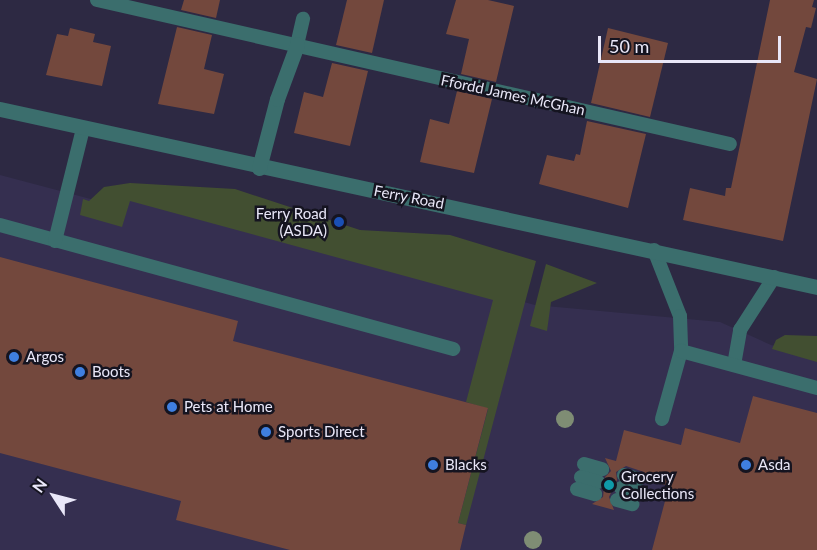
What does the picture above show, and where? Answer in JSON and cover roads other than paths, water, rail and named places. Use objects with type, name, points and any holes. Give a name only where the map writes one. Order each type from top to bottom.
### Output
[{"type":"street","points":[[259,168],[277,99],[297,45]]},
{"type":"street","name":"Ferry Road","points":[[1,114],[83,129],[654,250],[817,287]]},
{"type":"lane","name":"Ffordd James McGhan","points":[[98,0],[730,144]]},
{"type":"lane","points":[[297,45],[303,19]]},
{"type":"lane","points":[[55,241],[83,129]]},
{"type":"lane","points":[[0,225],[453,349]]},
{"type":"lane","points":[[654,250],[680,316],[681,351],[662,419]]},
{"type":"lane","points":[[734,365],[740,330],[774,277]]},
{"type":"lane","points":[[681,351],[817,388]]},
{"type":"lane","points":[[598,482],[581,477],[598,482]]},
{"type":"lane","points":[[635,492],[620,488],[635,492]]},
{"type":"place","name":"Ferry Road (ASDA)","points":[[339,222]]},
{"type":"place","name":"Argos","points":[[14,357]]},
{"type":"place","name":"Boots","points":[[80,372]]},
{"type":"place","name":"Pets at Home","points":[[172,407]]},
{"type":"place","name":"Sports Direct","points":[[266,432]]},
{"type":"place","name":"Blacks","points":[[433,465]]},
{"type":"place","name":"Asda","points":[[746,465]]},
{"type":"place","name":"Grocery Collections","points":[[609,485]]}]
